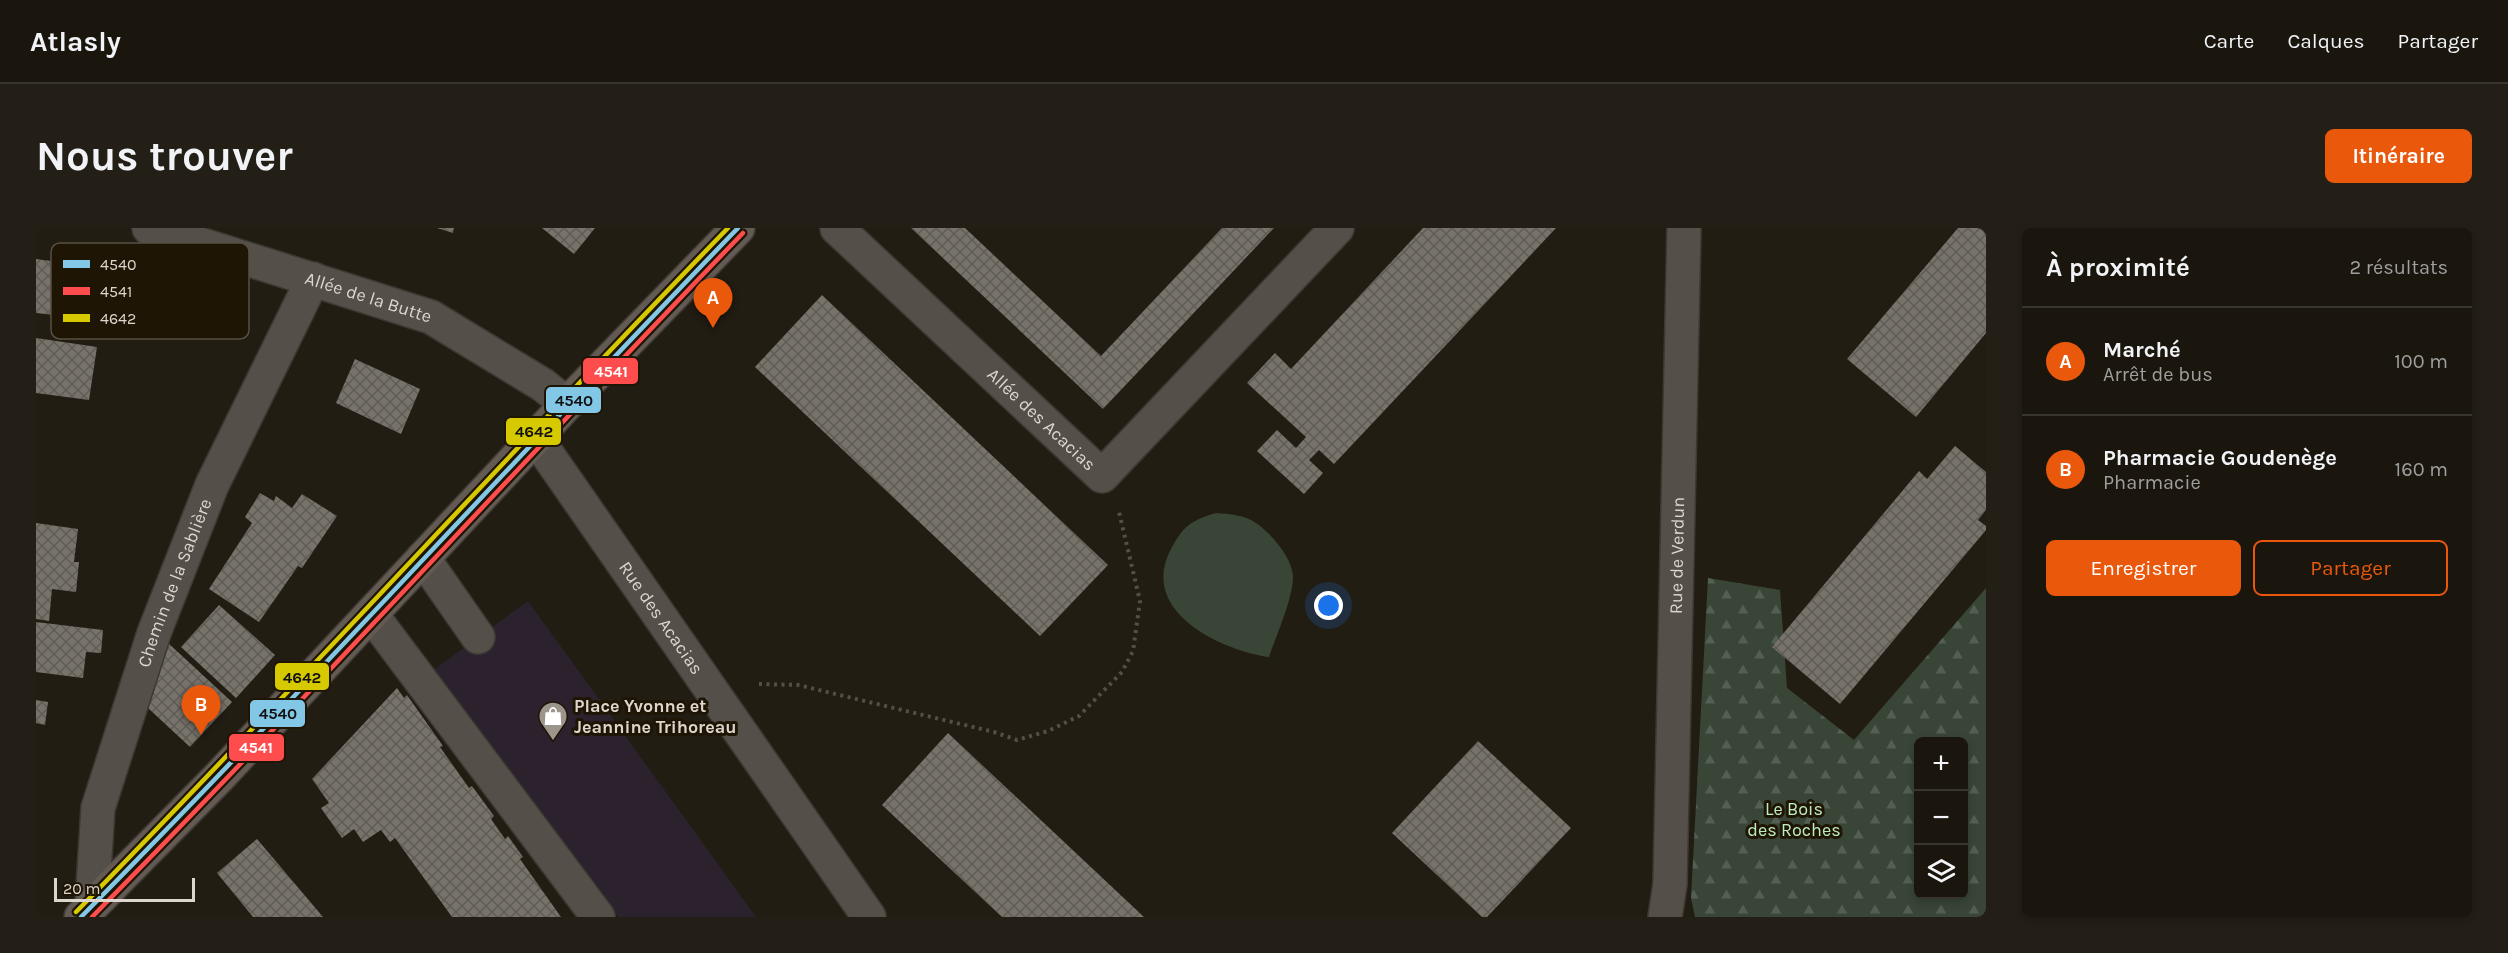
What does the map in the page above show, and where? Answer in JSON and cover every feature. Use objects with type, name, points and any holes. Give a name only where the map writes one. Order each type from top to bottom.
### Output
[{"type":"main road","points":[[87,910],[219,777],[567,404],[738,228]]},
{"type":"street","name":"Allée de la Butte","points":[[149,228],[197,243]]},
{"type":"street","name":"Allée des Acacias","points":[[837,228],[1102,476],[1337,228]]},
{"type":"street","name":"Rue de Verdun","points":[[1665,917],[1670,884],[1684,228]]},
{"type":"street","name":"Allée de la Butte","points":[[249,259],[431,317],[543,385],[567,404]]},
{"type":"street","name":"Chemin de la Sablière","points":[[87,910],[98,808],[154,633],[212,485],[313,279]]},
{"type":"street","name":"Rue des Acacias","points":[[536,438],[869,917]]},
{"type":"street","points":[[423,558],[478,637]]},
{"type":"street","points":[[371,614],[598,917]]},
{"type":"street","name":"Rue de Verdun","points":[[1670,884],[1682,917]]},
{"type":"path","points":[[721,705],[757,684],[798,685],[994,732],[1017,740],[1048,731],[1078,716],[1122,672],[1133,651],[1140,602],[1117,505],[1102,476]]},
{"type":"shaded area","name":"Place Yvonne et Jeannine Trihoreau","points":[[528,601],[756,917],[618,917],[540,810],[531,816],[428,674]]},
{"type":"green space","points":[[1216,513],[1232,514],[1252,520],[1280,546],[1292,569],[1291,594],[1269,657],[1228,646],[1189,624],[1175,609],[1166,591],[1164,571],[1175,541],[1189,525]]},
{"type":"green space","name":"Le Bois des Roches","points":[[1708,578],[1780,590],[1787,688],[1854,740],[1986,588],[1986,917],[1695,917],[1691,898]]},
{"type":"building","points":[[437,228],[454,228],[453,233]]},
{"type":"building","points":[[542,228],[595,228],[574,254]]},
{"type":"building","points":[[911,228],[965,228],[1101,356],[1222,228],[1274,228],[1103,409]]},
{"type":"building","points":[[1423,228],[1556,228],[1334,464],[1319,450],[1309,460],[1323,473],[1304,494],[1257,451],[1277,430],[1296,448],[1306,437],[1247,383],[1275,353],[1291,369]]},
{"type":"building","points":[[1958,228],[1986,228],[1986,333],[1916,417],[1847,359]]},
{"type":"building","points":[[36,259],[51,261],[51,315],[36,313]]},
{"type":"building","points":[[822,295],[1108,565],[1040,636],[755,367]]},
{"type":"building","points":[[36,338],[97,347],[89,400],[36,393]]},
{"type":"building","points":[[355,359],[420,389],[401,434],[336,403]]},
{"type":"building","points":[[1955,446],[1986,472],[1986,510],[1978,520],[1986,526],[1986,530],[1840,704],[1772,647],[1919,471],[1927,479]]},
{"type":"building","points":[[260,493],[274,501],[276,496],[292,508],[302,494],[337,516],[302,568],[298,566],[259,622],[209,589],[252,523],[245,517]]},
{"type":"building","points":[[36,523],[78,529],[74,562],[79,562],[76,592],[52,589],[49,621],[36,619]]},
{"type":"building","points":[[219,605],[275,655],[236,698],[181,647]]},
{"type":"building","points":[[36,622],[103,630],[101,653],[86,652],[83,678],[36,672]]},
{"type":"building","points":[[167,642],[232,702],[190,747],[148,708]]},
{"type":"building","points":[[397,688],[404,698],[407,695],[469,788],[472,786],[494,816],[491,819],[505,839],[508,836],[523,857],[520,859],[561,917],[452,917],[395,838],[390,842],[381,830],[363,842],[354,829],[342,838],[321,808],[329,803],[312,779]]},
{"type":"building","points":[[36,700],[48,702],[45,725],[36,723]]},
{"type":"building","points":[[948,733],[1144,917],[1002,917],[882,805]]},
{"type":"building","points":[[1478,741],[1571,828],[1487,917],[1482,917],[1392,833]]},
{"type":"building","points":[[257,839],[323,917],[253,917],[217,873]]},
{"type":"transit line","name":"4642","points":[[76,912],[728,228]]},
{"type":"transit line","name":"4540","points":[[81,917],[247,746],[738,228]]},
{"type":"transit line","name":"4541","points":[[92,917],[743,233]]},
{"type":"place","name":"Marché","points":[[713,328]]},
{"type":"place","name":"Pharmacie Goudenège","points":[[201,735]]},
{"type":"place","name":"Place Yvonne et Jeannine Trihoreau","points":[[553,742]]}]
